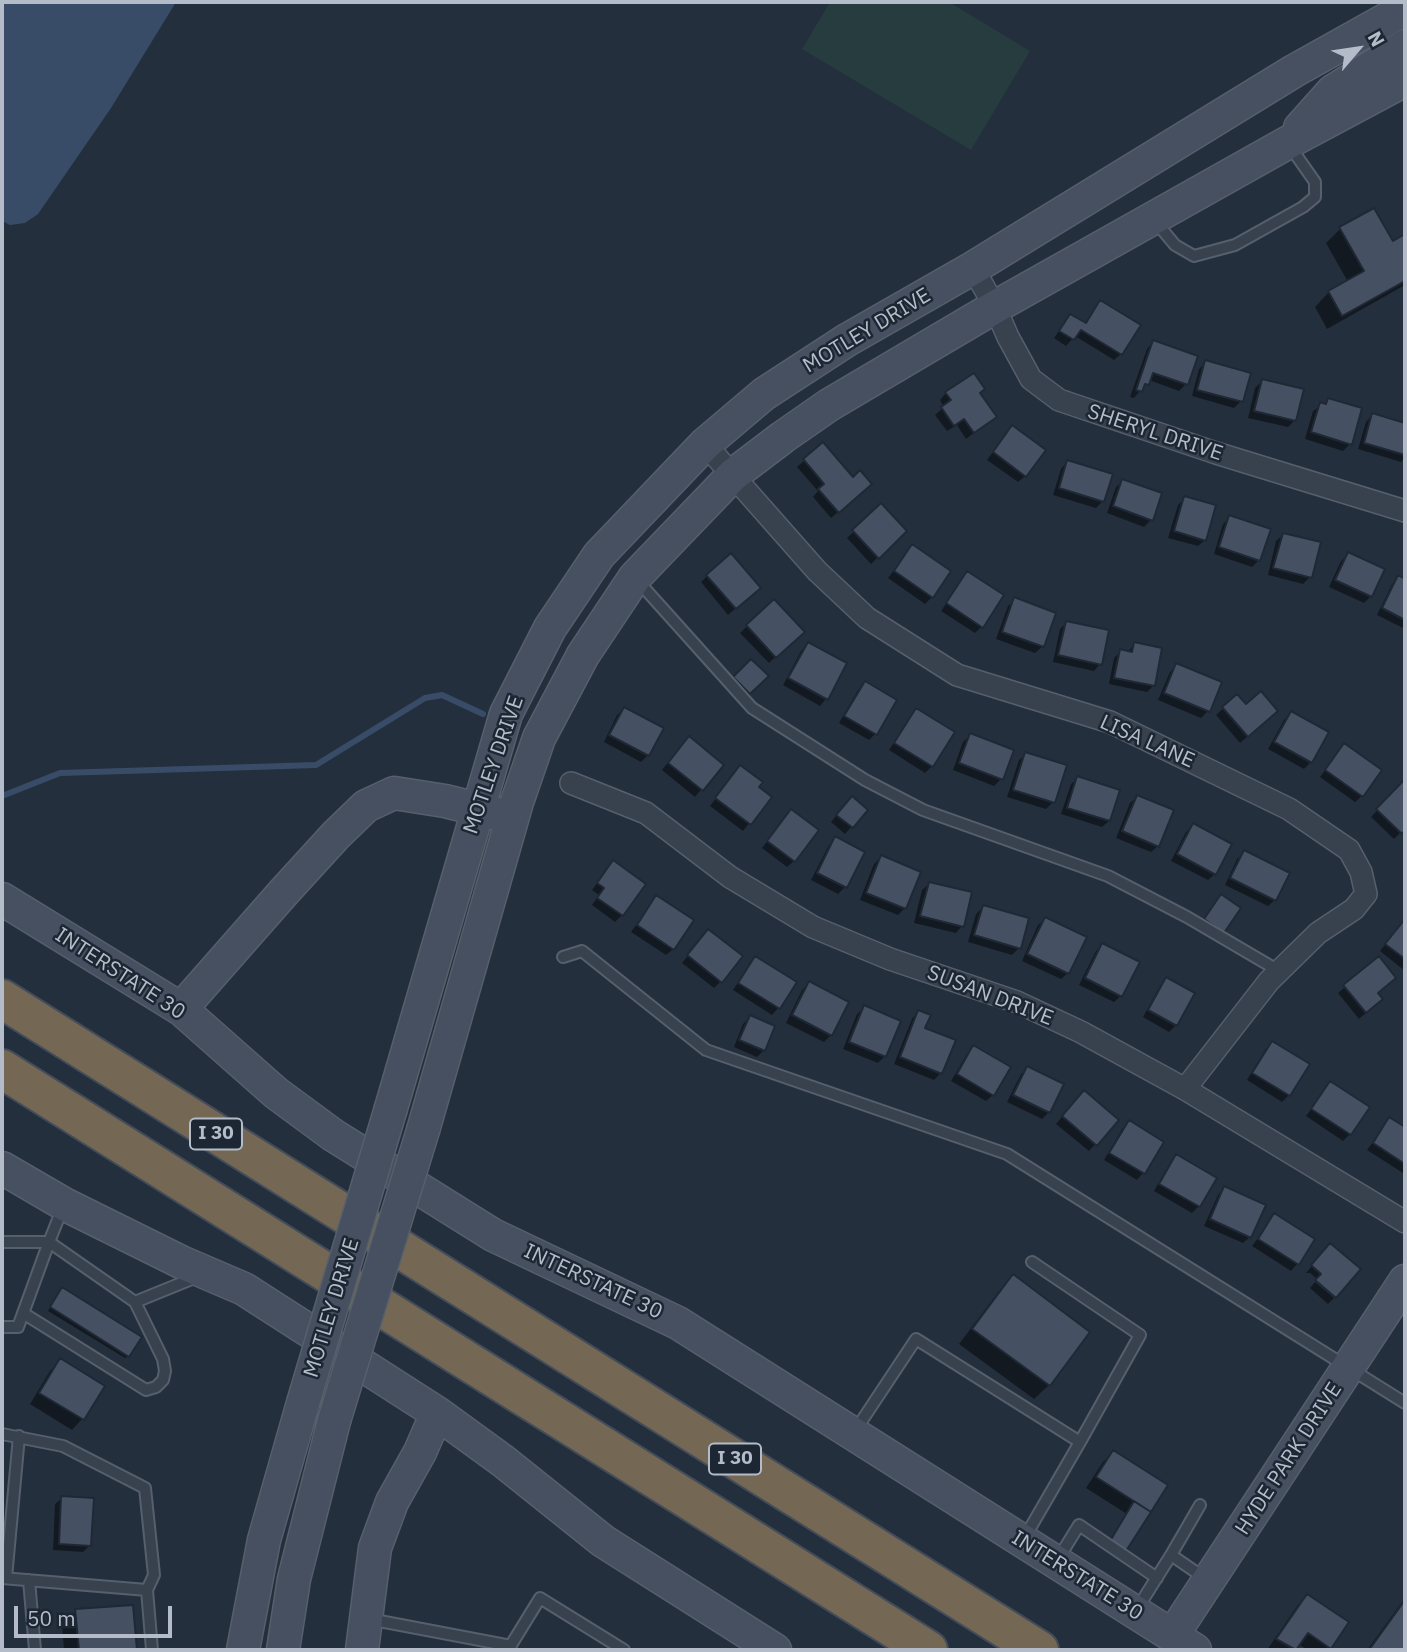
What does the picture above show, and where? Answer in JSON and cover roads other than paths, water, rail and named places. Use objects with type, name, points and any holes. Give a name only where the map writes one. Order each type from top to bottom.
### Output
[{"type":"highway","name":"I 30","points":[[2,999],[1040,1650]]},
{"type":"highway","name":"I 30","points":[[2,1069],[928,1650]]},
{"type":"main road","name":"MOTLEY DRIVE","points":[[243,1650],[264,1540],[506,714],[550,628],[599,555],[705,444],[764,394],[847,340],[973,268],[1392,13]]},
{"type":"main road","points":[[1287,143],[1333,91],[1405,46]]},
{"type":"main road","name":"MOTLEY DRIVE","points":[[283,1650],[294,1579],[334,1420],[424,1126],[512,818],[539,738],[583,655],[635,577],[733,475],[829,405],[995,307],[1405,80]]},
{"type":"main road","points":[[181,1009],[309,864],[366,806],[394,793],[425,797],[512,818]]},
{"type":"main road","name":"INTERSTATE 30","points":[[2,900],[181,1009],[255,1076],[333,1135],[493,1235],[678,1323],[1184,1643]]},
{"type":"main road","points":[[2,1168],[64,1204],[244,1289],[437,1413],[503,1461],[603,1541],[775,1650]]},
{"type":"main road","name":"HYDE PARK DRIVE","points":[[1184,1643],[1209,1581],[1405,1281]]},
{"type":"main road","points":[[362,1650],[375,1548],[392,1502],[420,1452],[437,1413]]},
{"type":"street","name":"SHERYL DRIVE","points":[[973,268],[1031,379],[1059,400],[1216,453],[1405,510]]},
{"type":"street","name":"LISA LANE","points":[[705,444],[817,571],[867,618],[957,675],[1110,722],[1289,809],[1349,850],[1361,872],[1366,894],[1354,909],[1318,933],[1279,971],[1185,1089]]},
{"type":"street","name":"SUSAN DRIVE","points":[[570,783],[646,813],[730,877],[813,927],[890,959],[1017,1002],[1081,1032],[1185,1089],[1405,1222]]},
{"type":"lane","points":[[1153,219],[1175,245],[1194,256],[1235,246],[1303,207],[1315,197],[1315,182],[1287,143]]},
{"type":"lane","points":[[635,577],[752,708],[865,780],[923,810],[1108,876],[1187,917],[1279,971]]},
{"type":"lane","points":[[563,957],[582,951],[706,1050],[1007,1154],[1405,1403]]},
{"type":"lane","points":[[2,1327],[18,1327],[64,1204]]},
{"type":"lane","points":[[2,1242],[49,1242],[135,1302],[163,1359],[163,1380],[156,1387],[146,1390],[23,1313]]},
{"type":"lane","points":[[1023,1542],[1140,1335],[1032,1262]]},
{"type":"lane","points":[[135,1302],[207,1273]]},
{"type":"lane","points":[[854,1434],[916,1339],[1080,1442]]},
{"type":"lane","points":[[2,1434],[63,1446],[145,1488],[155,1575],[147,1590],[152,1650]]},
{"type":"lane","points":[[19,1436],[4,1578],[147,1590]]},
{"type":"lane","points":[[1135,1612],[1200,1505]]},
{"type":"lane","points":[[1056,1562],[1079,1525],[1157,1578]]},
{"type":"lane","points":[[1171,1555],[1209,1581]]},
{"type":"lane","points":[[29,1580],[35,1650]]},
{"type":"lane","points":[[366,1619],[509,1648],[540,1598],[624,1650]]},
{"type":"water","points":[[2,2],[176,2],[111,108],[38,214],[25,223],[10,225],[2,221]]},
{"type":"waterway","points":[[2,796],[60,773],[316,765],[425,698],[442,695],[483,714]]}]
